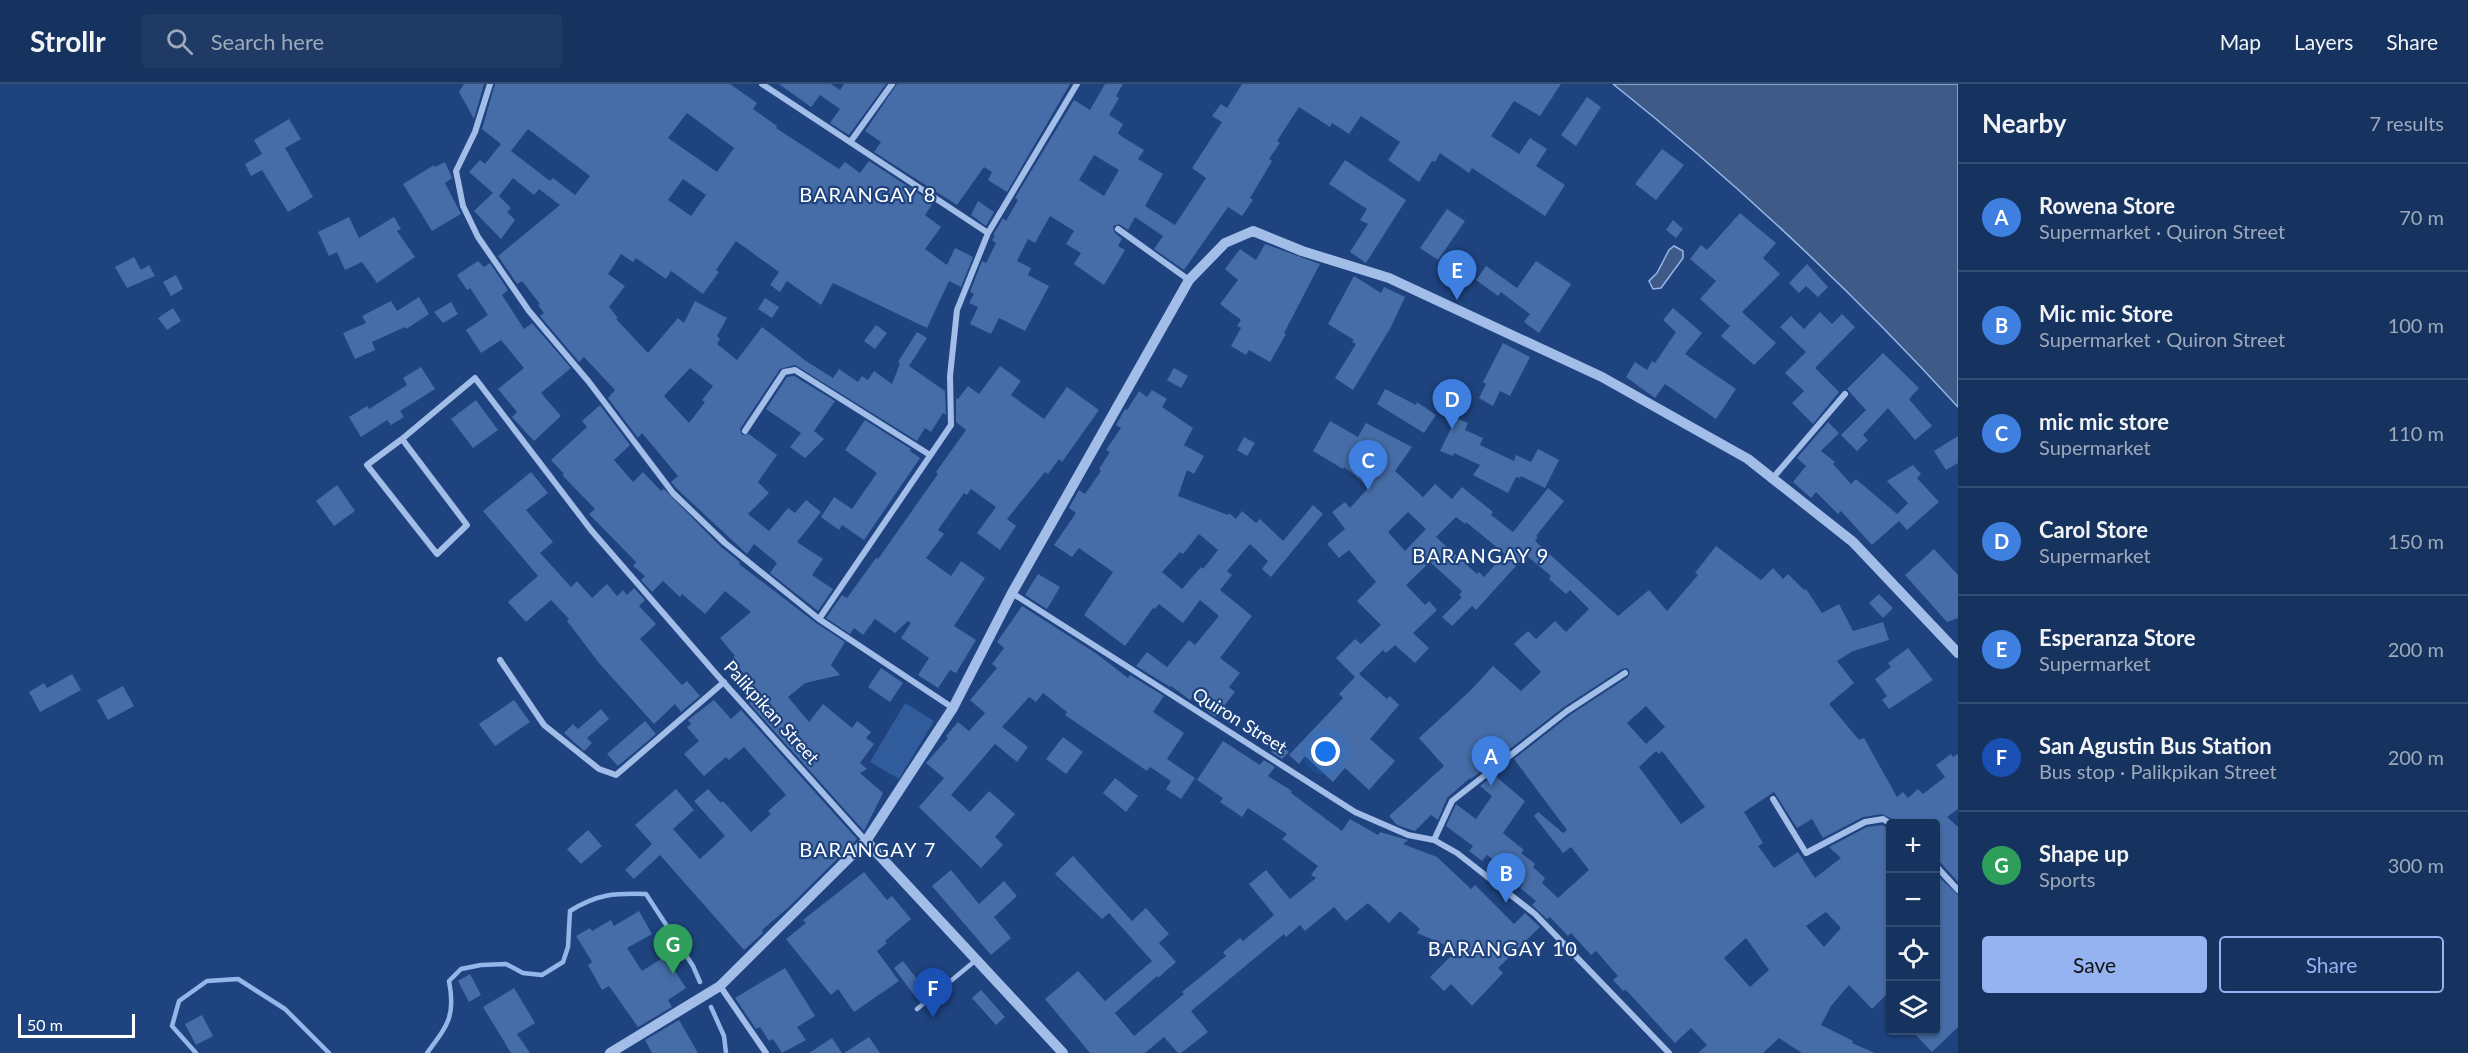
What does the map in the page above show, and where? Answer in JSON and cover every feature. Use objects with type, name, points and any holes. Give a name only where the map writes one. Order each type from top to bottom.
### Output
[{"type":"street","points":[[490,84],[475,132],[456,171],[464,206],[478,237],[529,311],[590,382],[673,494],[725,543],[819,619],[952,708]]},
{"type":"street","points":[[762,84],[988,233]]},
{"type":"street","points":[[851,141],[892,84]]},
{"type":"street","points":[[819,619],[951,425],[950,376],[957,310],[988,233],[1077,84]]},
{"type":"street","points":[[1118,229],[1189,280]]},
{"type":"street","points":[[610,1053],[720,986],[866,841],[952,708],[1012,593],[1189,280],[1225,243],[1253,231],[1302,251],[1389,278],[1602,377],[1748,459],[1853,542],[1958,653]]},
{"type":"street","points":[[745,431],[784,372],[795,370],[930,455]]},
{"type":"street","name":"Palikpikan Street","points":[[402,439],[475,378],[591,530],[866,841],[1063,1053]]},
{"type":"street","points":[[1772,479],[1845,394]]},
{"type":"street","points":[[402,439],[468,525],[437,554],[367,465],[402,439]]},
{"type":"street","name":"Quiron Street","points":[[1012,593],[1354,812],[1408,835],[1434,840],[1457,853],[1535,914],[1669,1053]]},
{"type":"street","points":[[500,660],[544,725],[599,769],[616,775],[724,682]]},
{"type":"street","points":[[1434,840],[1452,801],[1567,711],[1625,673]]},
{"type":"street","points":[[1773,799],[1806,853],[1865,822],[1883,819],[1886,821]]},
{"type":"street","points":[[1940,871],[1958,890]]},
{"type":"street","points":[[720,986],[766,1053]]},
{"type":"lane","points":[[917,1009],[976,960]]},
{"type":"shaded area","points":[[1613,84],[1958,84],[1958,407],[1835,279],[1704,160]]},
{"type":"shaded area","points":[[1674,246],[1683,251],[1683,258],[1661,288],[1653,289],[1649,281],[1657,273],[1669,250]]},
{"type":"shaded area","points":[[905,703],[934,721],[899,779],[870,762]]},
{"type":"building","points":[[464,84],[484,84],[474,119],[459,92]]},
{"type":"building","points":[[495,84],[730,84],[757,103],[753,109],[777,126],[776,128],[839,169],[845,162],[860,173],[869,161],[933,203],[925,215],[941,227],[925,249],[947,265],[955,248],[973,257],[961,287],[949,281],[927,328],[833,283],[821,305],[787,281],[780,292],[770,285],[779,272],[736,241],[716,270],[719,272],[703,294],[671,271],[666,279],[636,258],[633,262],[621,254],[608,274],[625,286],[609,307],[618,318],[616,319],[648,353],[678,318],[684,323],[695,301],[727,318],[717,336],[720,339],[717,344],[737,360],[762,327],[806,361],[833,378],[839,369],[858,382],[862,376],[868,380],[874,371],[892,384],[900,364],[898,362],[917,332],[927,338],[909,366],[945,391],[946,415],[943,413],[931,432],[925,428],[917,441],[795,365],[780,369],[740,429],[742,435],[749,434],[777,455],[758,482],[769,493],[748,514],[769,531],[788,508],[795,513],[806,500],[821,512],[797,542],[823,559],[812,575],[833,589],[818,611],[770,573],[777,563],[754,544],[747,554],[677,489],[671,482],[678,476],[642,433],[638,438],[608,398],[615,390],[584,357],[579,362],[540,316],[544,313],[538,305],[540,304],[522,281],[517,284],[498,256],[560,205],[539,189],[534,195],[513,178],[499,196],[511,208],[507,212],[515,220],[501,239],[474,211],[493,193],[469,172],[480,160],[485,164],[501,144],[482,129]],"holes":[[[687,113],[734,148],[717,172],[668,138]],[[528,129],[590,176],[575,195],[553,178],[550,181],[511,151]],[[683,179],[706,195],[691,216],[668,200]],[[690,368],[713,386],[702,400],[705,402],[689,423],[664,396]]]},
{"type":"building","points":[[779,84],[831,84],[840,90],[844,84],[886,84],[849,135],[830,123],[840,109],[820,95],[811,107]]},
{"type":"building","points":[[897,84],[1070,84],[1007,192],[988,180],[992,172],[984,167],[957,205],[874,152],[881,142],[865,131]]},
{"type":"building","points":[[1105,84],[1123,84],[1116,96],[1119,98],[1109,115],[1123,124],[1118,133],[1121,136],[1144,150],[1138,159],[1163,174],[1145,206],[1175,225],[1206,178],[1192,168],[1222,122],[1212,116],[1221,104],[1227,108],[1242,84],[1561,84],[1540,116],[1514,101],[1491,136],[1519,154],[1530,138],[1547,149],[1536,166],[1565,185],[1545,216],[1472,168],[1469,173],[1440,153],[1419,182],[1388,160],[1400,142],[1361,116],[1349,134],[1332,123],[1330,127],[1299,107],[1277,141],[1280,143],[1269,159],[1272,161],[1250,198],[1253,200],[1242,216],[1228,207],[1184,270],[1154,249],[1163,236],[1135,217],[1128,230],[1119,224],[1113,226],[1114,232],[1122,239],[1118,246],[1125,250],[1104,285],[1074,264],[1081,253],[1066,244],[1074,231],[1050,216],[1035,243],[1028,239],[1017,261],[1031,268],[1028,275],[1049,286],[1025,331],[999,318],[991,334],[970,324],[978,307],[969,303],[974,294],[970,292],[982,261],[986,263],[996,243],[992,240],[995,236],[993,235],[1003,218],[1006,221],[1018,200],[1015,198],[1074,100],[1090,110]],"holes":[[[1094,155],[1119,170],[1104,196],[1079,180]]]},
{"type":"building","points":[[1587,97],[1601,107],[1576,146],[1561,135]]},
{"type":"building","points":[[289,119],[301,139],[285,148],[313,197],[288,212],[262,170],[251,176],[245,164],[262,154],[254,140]]},
{"type":"building","points":[[1662,149],[1684,165],[1656,200],[1635,184]]},
{"type":"building","points":[[1345,160],[1406,200],[1366,263],[1350,252],[1368,224],[1360,220],[1367,209],[1329,184]]},
{"type":"building","points":[[445,162],[452,178],[445,183],[461,214],[432,231],[403,184],[434,165],[435,167]]},
{"type":"building","points":[[978,201],[994,212],[986,226],[971,215]]},
{"type":"building","points":[[1447,209],[1465,221],[1438,260],[1420,248]]},
{"type":"building","points":[[1740,213],[1776,243],[1763,258],[1780,274],[1742,312],[1776,343],[1754,365],[1721,336],[1730,326],[1700,299],[1716,281],[1690,259],[1701,245],[1707,250]]},
{"type":"building","points":[[349,217],[359,238],[394,217],[401,229],[397,231],[415,257],[377,283],[362,262],[345,270],[337,252],[329,256],[318,232]]},
{"type":"building","points":[[1673,220],[1683,229],[1676,238],[1666,230]]},
{"type":"building","points":[[1265,244],[1320,264],[1270,362],[1249,350],[1246,355],[1231,346],[1241,328],[1237,326],[1241,320],[1220,304],[1238,280],[1225,269],[1240,249],[1256,260]]},
{"type":"building","points":[[134,257],[141,270],[149,265],[155,276],[127,288],[115,267]]},
{"type":"building","points":[[478,261],[484,267],[490,263],[508,290],[502,295],[524,329],[532,323],[571,368],[541,393],[561,416],[534,441],[512,417],[517,412],[498,389],[524,368],[501,340],[481,353],[466,330],[488,315],[470,288],[467,290],[457,275]]},
{"type":"building","points":[[1536,261],[1571,284],[1539,333],[1524,322],[1530,314],[1501,292],[1498,296],[1476,280],[1486,266],[1517,288]]},
{"type":"building","points":[[1807,264],[1828,287],[1818,297],[1806,286],[1799,293],[1789,283]]},
{"type":"building","points":[[176,275],[183,289],[171,296],[163,282]]},
{"type":"building","points":[[1354,276],[1381,293],[1384,287],[1405,297],[1391,327],[1353,390],[1335,378],[1356,344],[1352,342],[1354,340],[1328,324]]},
{"type":"building","points":[[419,297],[429,314],[406,329],[405,327],[372,342],[375,350],[355,359],[343,333],[366,323],[362,316],[391,301],[397,311]]},
{"type":"building","points":[[765,298],[779,307],[772,318],[758,309]]},
{"type":"building","points":[[451,302],[458,314],[443,323],[434,312]]},
{"type":"building","points":[[173,308],[181,321],[167,330],[158,318]]},
{"type":"building","points":[[1673,308],[1702,333],[1685,354],[1736,389],[1716,419],[1665,384],[1655,398],[1626,377],[1635,362],[1647,370],[1652,361],[1655,363],[1676,332],[1663,320]]},
{"type":"building","points":[[1820,312],[1832,324],[1842,314],[1855,327],[1815,368],[1839,392],[1813,424],[1792,403],[1804,391],[1785,373],[1806,352],[1780,327],[1791,316],[1804,329]]},
{"type":"building","points":[[876,325],[887,333],[875,349],[864,341]]},
{"type":"building","points":[[1503,343],[1530,357],[1510,396],[1500,391],[1493,406],[1479,398],[1486,384],[1483,382]]},
{"type":"building","points":[[1883,353],[1919,388],[1909,399],[1932,426],[1915,440],[1888,408],[1863,435],[1868,440],[1857,451],[1841,435],[1866,410],[1847,389]]},
{"type":"building","points":[[1000,366],[1021,381],[1011,395],[1044,419],[1067,387],[1099,410],[1062,462],[1059,459],[1048,474],[1045,472],[1007,519],[1016,526],[1000,550],[977,533],[996,507],[971,489],[967,495],[964,493],[938,530],[944,534],[926,558],[951,576],[961,561],[985,578],[954,626],[976,640],[956,673],[950,670],[938,688],[918,675],[929,658],[901,638],[911,623],[908,621],[895,633],[875,619],[863,635],[854,628],[850,634],[826,618],[842,595],[847,598],[876,558],[878,559],[966,430],[956,422],[956,398],[958,399],[968,386],[979,394]]},
{"type":"building","points":[[421,367],[435,389],[400,411],[404,417],[391,425],[387,420],[361,437],[349,417],[367,406],[369,409],[407,385],[403,378]]},
{"type":"building","points":[[1174,368],[1188,376],[1181,388],[1167,380]]},
{"type":"building","points":[[794,376],[835,401],[814,431],[824,439],[805,458],[790,447],[801,433],[766,409],[787,377]]},
{"type":"building","points":[[1385,389],[1416,405],[1417,402],[1436,415],[1424,433],[1377,404]]},
{"type":"building","points":[[1152,390],[1167,399],[1162,407],[1193,428],[1184,445],[1204,456],[1194,474],[1187,470],[1178,496],[1228,515],[1229,513],[1236,519],[1242,511],[1256,523],[1260,519],[1283,541],[1313,505],[1323,514],[1271,577],[1262,569],[1268,561],[1250,544],[1227,571],[1232,575],[1220,590],[1252,616],[1220,658],[1240,673],[1229,687],[1235,692],[1215,717],[1192,698],[1190,700],[1136,666],[1147,652],[1167,667],[1189,640],[1195,645],[1219,616],[1200,600],[1183,623],[1159,604],[1155,609],[1153,608],[1125,646],[1084,615],[1113,572],[1079,548],[1072,557],[1054,545],[1076,513],[1069,508],[1079,490],[1085,494],[1101,471],[1099,469],[1110,452],[1106,450],[1121,428],[1116,425],[1125,409],[1127,410],[1139,391],[1147,397]],"holes":[[[1199,534],[1218,550],[1203,569],[1201,567],[1182,589],[1162,572],[1180,552],[1183,554]]]},
{"type":"building","points":[[476,400],[498,430],[473,448],[451,419]]},
{"type":"building","points":[[600,405],[630,445],[614,460],[633,482],[643,472],[661,491],[664,489],[721,547],[740,562],[739,564],[816,623],[845,642],[831,665],[840,675],[805,683],[788,697],[809,722],[823,704],[852,728],[857,721],[871,732],[866,738],[874,744],[860,763],[867,769],[860,773],[883,793],[864,831],[749,703],[751,702],[739,687],[748,679],[732,659],[735,656],[720,638],[751,612],[725,591],[705,614],[682,594],[680,597],[663,581],[652,592],[641,580],[645,576],[633,566],[636,562],[589,514],[595,509],[562,475],[564,474],[551,460],[587,427],[582,421]]},
{"type":"building","points":[[1456,418],[1468,423],[1465,430],[1483,438],[1480,445],[1514,461],[1516,455],[1531,462],[1538,449],[1559,460],[1545,488],[1521,476],[1516,477],[1508,493],[1473,475],[1480,465],[1454,453],[1453,456],[1440,451]]},
{"type":"building","points":[[865,420],[911,449],[910,451],[920,458],[864,540],[842,525],[839,530],[821,517],[834,497],[852,509],[877,473],[845,450]]},
{"type":"building","points":[[1330,421],[1358,437],[1366,423],[1412,447],[1395,471],[1423,497],[1435,484],[1452,499],[1462,487],[1493,512],[1491,515],[1513,532],[1548,488],[1564,501],[1536,536],[1538,537],[1535,541],[1618,616],[1649,590],[1667,611],[1698,575],[1695,573],[1716,546],[1761,580],[1773,568],[1783,579],[1788,574],[1804,590],[1806,589],[1822,613],[1839,604],[1853,631],[1883,622],[1889,640],[1853,651],[1837,661],[1854,683],[1829,704],[1859,740],[1864,738],[1897,797],[1903,792],[1908,798],[1918,789],[1923,794],[1945,777],[1936,765],[1951,754],[1953,757],[1958,754],[1958,809],[1947,817],[1958,827],[1958,882],[1940,862],[1940,819],[1892,819],[1882,814],[1863,817],[1823,838],[1812,819],[1797,828],[1774,792],[1744,812],[1763,843],[1758,846],[1774,868],[1798,852],[1815,878],[1841,858],[1829,847],[1867,827],[1882,825],[1886,827],[1886,995],[1872,1009],[1849,985],[1831,1006],[1821,1025],[1875,1053],[1802,1053],[1779,1038],[1763,1053],[1698,1053],[1707,1045],[1691,1028],[1675,1043],[1626,990],[1623,991],[1613,980],[1618,976],[1596,951],[1591,955],[1571,933],[1568,936],[1550,917],[1547,919],[1532,905],[1536,901],[1520,888],[1523,884],[1487,855],[1482,861],[1469,851],[1473,846],[1446,826],[1456,804],[1476,819],[1492,796],[1480,786],[1494,775],[1525,801],[1503,833],[1524,850],[1521,853],[1535,864],[1533,867],[1545,878],[1542,883],[1558,898],[1589,870],[1571,847],[1563,853],[1534,816],[1538,812],[1563,833],[1567,830],[1514,759],[1570,715],[1628,677],[1630,672],[1627,668],[1564,707],[1470,778],[1447,798],[1438,820],[1431,815],[1415,831],[1397,825],[1389,816],[1444,766],[1419,738],[1471,690],[1493,666],[1521,691],[1541,672],[1514,644],[1528,631],[1536,639],[1555,621],[1566,632],[1589,609],[1570,590],[1566,594],[1549,579],[1551,576],[1526,555],[1476,610],[1472,606],[1452,626],[1442,617],[1462,597],[1459,595],[1462,591],[1430,562],[1406,585],[1425,605],[1429,601],[1437,610],[1413,633],[1429,648],[1415,663],[1395,645],[1386,653],[1383,650],[1359,674],[1387,699],[1390,696],[1399,705],[1370,739],[1395,761],[1369,790],[1345,768],[1333,782],[1305,756],[1299,764],[1289,755],[1343,698],[1339,694],[1355,677],[1336,658],[1355,639],[1361,644],[1381,625],[1357,601],[1376,582],[1349,550],[1339,558],[1327,544],[1345,529],[1332,512],[1345,502],[1350,508],[1369,487],[1344,467],[1343,469],[1313,451]],"holes":[[[1408,512],[1426,529],[1405,551],[1388,532]],[[1456,517],[1465,524],[1466,522],[1505,554],[1484,577],[1479,572],[1477,574],[1436,537]],[[1646,706],[1665,727],[1646,744],[1627,723]],[[1656,751],[1659,754],[1662,751],[1705,807],[1681,824],[1639,767]],[[1826,912],[1841,928],[1824,947],[1806,926]],[[1746,938],[1769,970],[1750,987],[1724,958]]]},
{"type":"building","points":[[1828,422],[1839,433],[1821,451],[1835,462],[1833,464],[1851,484],[1856,479],[1897,514],[1908,503],[1887,481],[1913,465],[1921,474],[1917,478],[1939,502],[1907,530],[1899,521],[1872,545],[1841,511],[1838,514],[1816,492],[1811,498],[1793,482],[1806,466],[1797,458]]},
{"type":"building","points":[[1958,436],[1958,463],[1946,470],[1934,451]]},
{"type":"building","points":[[1244,437],[1255,443],[1247,456],[1237,450]]},
{"type":"building","points":[[531,472],[548,493],[526,510],[553,542],[540,553],[571,587],[577,581],[592,598],[607,584],[617,596],[623,590],[627,595],[634,588],[645,600],[639,606],[656,624],[640,639],[682,685],[687,681],[700,696],[681,712],[675,704],[654,724],[599,663],[567,621],[569,619],[551,600],[526,622],[508,602],[538,576],[483,511]]},
{"type":"building","points":[[337,485],[355,511],[334,526],[316,501]]},
{"type":"building","points":[[1934,549],[1958,575],[1958,618],[1947,622],[1905,575]]},
{"type":"building","points":[[1038,574],[1060,587],[1047,609],[1025,595]]},
{"type":"building","points":[[1879,594],[1893,608],[1883,618],[1869,603]]},
{"type":"building","points":[[1022,606],[1097,654],[1128,678],[1130,675],[1164,696],[1153,712],[1184,733],[1167,759],[1195,778],[1181,799],[1166,789],[1171,781],[1150,767],[1147,771],[1065,715],[1067,712],[1043,693],[1036,702],[1029,697],[1002,727],[1028,747],[1017,762],[995,744],[951,795],[970,812],[989,791],[1015,814],[995,837],[1003,845],[981,868],[919,807],[944,778],[926,763],[948,738],[946,736],[958,722],[969,731],[985,713],[970,700],[997,668],[992,664],[1004,648],[997,642]]},
{"type":"building","points":[[1908,648],[1933,680],[1889,709],[1882,700],[1887,696],[1875,679],[1891,667],[1888,663]]},
{"type":"building","points":[[881,668],[903,683],[890,702],[868,687]]},
{"type":"building","points":[[72,674],[81,690],[40,712],[29,692],[44,683],[47,688]]},
{"type":"building","points":[[123,686],[134,706],[108,720],[97,700]]},
{"type":"building","points":[[514,700],[530,722],[495,746],[479,724]]},
{"type":"building","points":[[714,700],[731,719],[741,710],[857,839],[744,950],[660,855],[634,879],[625,870],[652,844],[635,825],[676,789],[694,810],[673,829],[700,859],[725,836],[694,801],[708,789],[721,803],[723,801],[751,832],[771,814],[768,811],[786,795],[744,747],[729,760],[726,757],[704,776],[684,754],[699,741],[687,727],[691,724],[688,720]]},
{"type":"building","points":[[601,709],[609,719],[587,738],[592,743],[584,751],[564,733],[573,724],[578,729]]},
{"type":"building","points":[[645,721],[656,734],[618,766],[607,754]]},
{"type":"building","points":[[1063,737],[1083,752],[1066,774],[1046,759]]},
{"type":"building","points":[[1223,741],[1260,765],[1264,760],[1275,767],[1268,776],[1292,791],[1291,793],[1342,831],[1350,819],[1378,835],[1380,832],[1408,840],[1403,844],[1437,857],[1471,889],[1475,885],[1514,924],[1525,913],[1540,927],[1498,968],[1503,973],[1472,1006],[1451,984],[1444,991],[1430,977],[1457,950],[1417,933],[1420,929],[1400,911],[1389,923],[1368,903],[1346,921],[1334,907],[1305,931],[1300,925],[1286,937],[1284,934],[1191,1011],[1208,1032],[1181,1053],[1178,1053],[1164,1037],[1145,1053],[1090,1053],[1045,999],[1078,971],[1105,1001],[1152,961],[1109,913],[1102,919],[1055,874],[1073,856],[1132,921],[1146,908],[1169,934],[1159,943],[1176,962],[1115,1013],[1134,1036],[1226,956],[1223,952],[1240,938],[1243,941],[1274,915],[1249,884],[1266,870],[1290,899],[1316,878],[1311,875],[1318,866],[1282,839],[1287,834],[1248,808],[1242,817],[1220,802],[1223,798],[1197,780]]},
{"type":"building","points":[[1279,743],[1289,752],[1282,759],[1271,752]]},
{"type":"building","points":[[1115,778],[1138,796],[1126,812],[1103,793]]},
{"type":"building","points":[[588,830],[602,846],[581,864],[567,849]]},
{"type":"building","points":[[951,870],[979,904],[1004,881],[1017,896],[994,917],[1011,938],[991,955],[932,886]]},
{"type":"building","points":[[864,872],[887,900],[892,896],[911,919],[877,951],[899,981],[854,1012],[838,989],[831,995],[786,939],[806,923],[803,920]]},
{"type":"building","points":[[1940,878],[1958,895],[1958,1027],[1932,1052],[1916,1035],[1940,1035]]},
{"type":"building","points":[[639,911],[652,934],[627,948],[642,971],[665,956],[686,988],[668,1000],[672,1007],[638,1027],[609,986],[602,990],[588,965],[592,962],[576,936],[590,928],[592,931],[611,920],[614,926]]},
{"type":"building","points":[[903,961],[927,992],[917,999],[894,968]]},
{"type":"building","points":[[785,968],[815,1016],[797,1027],[806,1040],[782,1053],[773,1039],[769,1041],[760,1027],[756,1029],[735,998]]},
{"type":"building","points":[[470,974],[481,995],[469,1002],[458,981]]},
{"type":"building","points":[[514,988],[535,1023],[517,1034],[530,1053],[511,1053],[483,1007]]},
{"type":"building","points":[[981,990],[1005,1017],[996,1025],[972,998]]},
{"type":"building","points":[[202,1015],[213,1036],[196,1045],[185,1024]]},
{"type":"building","points":[[679,1020],[698,1053],[652,1053],[645,1040]]},
{"type":"building","points":[[869,1037],[880,1053],[844,1053]]},
{"type":"building","points":[[832,1038],[842,1053],[809,1053]]},
{"type":"waterway","points":[[427,1053],[445,1028],[451,1004],[449,981],[461,969],[506,964],[523,973],[542,975],[563,962],[568,947],[570,911],[597,898],[615,894],[646,894],[693,966],[700,982]]},
{"type":"waterway","points":[[196,1053],[172,1026],[179,1001],[207,981],[238,979],[285,1009],[329,1053]]},
{"type":"waterway","points":[[711,1007],[724,1036],[726,1053]]},
{"type":"place","name":"Esperanza Store","points":[[1457,300]]},
{"type":"place","name":"Carol Store","points":[[1452,429]]},
{"type":"place","name":"mic mic store","points":[[1368,490]]},
{"type":"place","name":"Rowena Store","points":[[1491,786]]},
{"type":"place","name":"Mic mic Store","points":[[1506,903]]},
{"type":"place","name":"Shape up","points":[[673,974]]},
{"type":"place","name":"San Agustin Bus Station","points":[[933,1018]]},
{"type":"district","name":"BARANGAY 8","points":[[868,194]]},
{"type":"district","name":"BARANGAY 9","points":[[1481,555]]},
{"type":"district","name":"BARANGAY 7","points":[[868,849]]},
{"type":"district","name":"BARANGAY 10","points":[[1503,948]]}]
